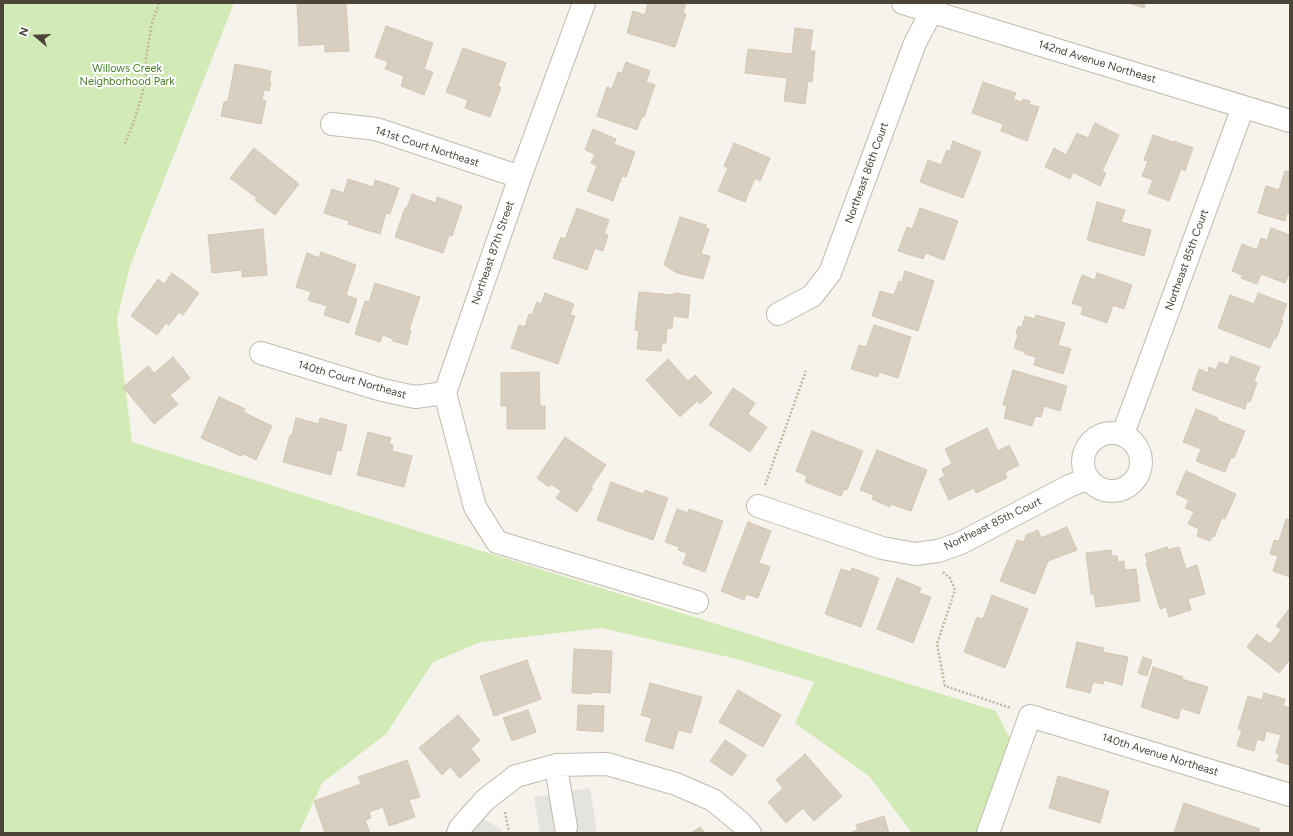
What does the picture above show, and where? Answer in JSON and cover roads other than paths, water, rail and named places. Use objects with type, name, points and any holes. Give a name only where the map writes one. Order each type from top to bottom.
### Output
[{"type":"street","name":"Northeast 87th Street","points":[[445,392],[520,177],[584,3]]},
{"type":"street","name":"142nd Avenue Northeast","points":[[903,3],[934,7],[1290,121]]},
{"type":"street","name":"Northeast 86th Court","points":[[778,314],[812,296],[830,273],[915,44],[934,7]]},
{"type":"street","name":"Northeast 85th Court","points":[[1123,434],[1243,107]]},
{"type":"street","name":"141st Court Northeast","points":[[332,124],[376,129],[520,177]]},
{"type":"street","name":"140th Court Northeast","points":[[261,353],[382,390],[415,397],[445,392]]},
{"type":"street","points":[[445,392],[475,507],[497,542],[697,602]]},
{"type":"street","points":[[1113,432],[1123,434],[1132,440],[1138,448],[1141,458],[1141,468],[1137,477],[1130,485],[1122,490],[1111,492],[1102,490],[1088,479],[1082,461],[1088,444],[1095,437],[1104,433],[1113,432]]},
{"type":"street","name":"Northeast 85th Court","points":[[761,496],[882,548],[916,554],[938,551],[961,543],[1071,485],[1088,479]]},
{"type":"street","name":"140th Avenue Northeast","points":[[988,833],[1030,716],[1290,795]]},
{"type":"street","points":[[458,833],[460,828],[485,800],[516,776],[557,765],[606,764],[676,784],[712,800],[741,823],[750,833]]},
{"type":"street","points":[[557,765],[566,828]]},
{"type":"park label","name":"Willows Creek Neighborhood Park","points":[[127,75]]}]
